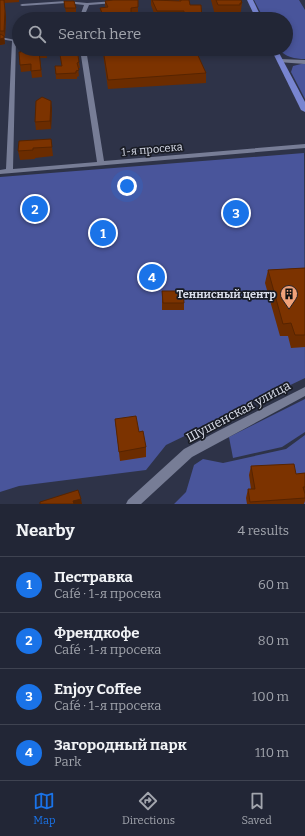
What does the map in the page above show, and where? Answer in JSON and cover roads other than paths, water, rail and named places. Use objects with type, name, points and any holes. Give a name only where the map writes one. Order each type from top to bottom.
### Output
[{"type":"main road","points":[[250,0],[256,12]]},
{"type":"main road","points":[[277,56],[305,110]]},
{"type":"street","points":[[22,5],[66,2],[87,4],[117,2]]},
{"type":"street","points":[[83,12],[87,4]]},
{"type":"street","points":[[0,38],[12,40]]},
{"type":"street","points":[[9,172],[13,56]]},
{"type":"street","points":[[84,56],[101,164]]},
{"type":"street","points":[[280,62],[305,62]]},
{"type":"street","name":"1-я просека","points":[[0,172],[305,146]]},
{"type":"street","name":"Шушенская улица","points":[[132,504],[188,453],[305,391]]},
{"type":"place","name":"Френдкофе","points":[[35,209]]},
{"type":"place","name":"Enjoy Coffee","points":[[236,213]]},
{"type":"place","name":"Пестравка","points":[[103,233]]},
{"type":"place","name":"Загородный парк","points":[[152,277]]},
{"type":"place","name":"Теннисный центр","points":[[289,309]]}]
